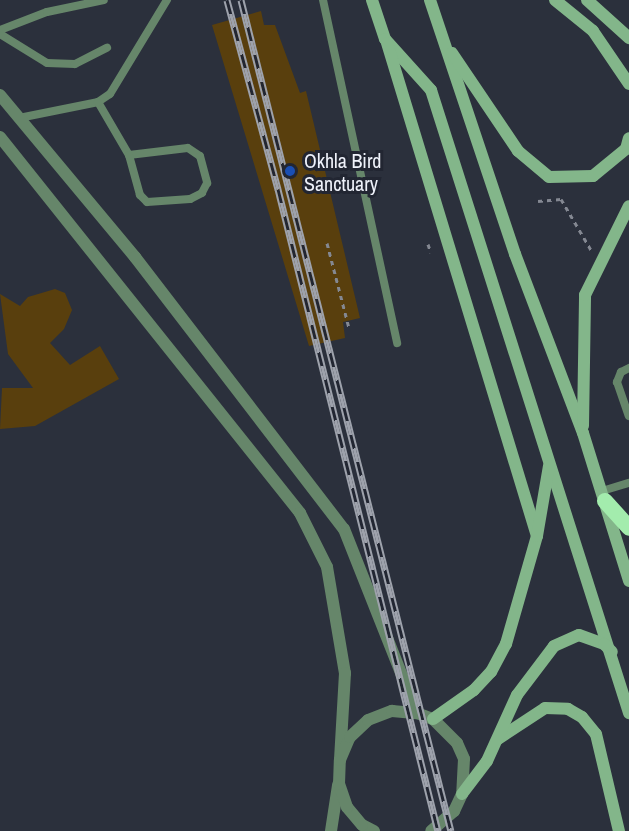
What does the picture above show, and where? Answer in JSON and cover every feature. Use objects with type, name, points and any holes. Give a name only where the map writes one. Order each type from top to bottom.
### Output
[{"type":"highway","points":[[603,496],[629,528]]},
{"type":"main road","points":[[372,0],[537,536]]},
{"type":"main road","points":[[430,0],[515,254],[583,433],[629,581]]},
{"type":"main road","points":[[555,0],[592,32],[629,84]]},
{"type":"main road","points":[[587,0],[629,38]]},
{"type":"main road","points":[[385,39],[430,90],[613,653],[629,713]]},
{"type":"main road","points":[[443,39],[518,151],[549,177],[593,176],[626,149],[629,138]]},
{"type":"main road","points":[[583,433],[585,295],[598,262],[629,206]]},
{"type":"main road","points":[[433,718],[474,690],[491,672],[518,614],[537,536],[550,464]]},
{"type":"main road","points":[[462,794],[496,740],[518,695],[554,646],[579,635],[604,644],[613,653]]},
{"type":"main road","points":[[496,740],[545,708],[568,709],[582,717],[596,734],[619,831]]},
{"type":"street","points":[[0,95],[135,257],[344,529],[417,713]]},
{"type":"street","points":[[0,137],[300,513],[327,567],[345,673],[339,784],[330,831]]},
{"type":"street","points":[[340,760],[350,737],[369,720],[392,711],[417,713],[433,718],[447,729],[464,759],[462,794],[454,811],[430,831]]},
{"type":"street","points":[[339,784],[347,807],[362,825],[374,831]]},
{"type":"lane","points":[[104,0],[47,12],[0,32],[32,57],[47,63],[75,64],[107,48]]},
{"type":"lane","points":[[19,118],[98,102],[118,84],[168,0]]},
{"type":"lane","points":[[323,0],[397,343]]},
{"type":"lane","points":[[98,102],[129,154],[140,195],[147,202],[190,199],[202,193],[207,183],[200,156],[188,148],[129,154]]},
{"type":"lane","points":[[629,368],[621,372],[617,382],[629,416]]},
{"type":"lane","points":[[603,496],[629,483]]},
{"type":"path","points":[[538,201],[561,199],[598,262]]},
{"type":"path","points":[[327,243],[349,328]]},
{"type":"path","points":[[428,244],[431,253]]},
{"type":"building","name":"Okhla Bird Sanctuary","points":[[261,11],[264,25],[275,25],[300,93],[306,91],[360,318],[343,322],[345,338],[309,346],[212,25]]},
{"type":"building","points":[[55,289],[65,293],[72,310],[64,329],[50,343],[70,365],[100,346],[119,379],[35,426],[0,429],[2,388],[33,388],[8,354],[0,294],[20,306],[28,297]]},
{"type":"railway","points":[[227,0],[278,189],[438,831]]},
{"type":"railway","points":[[241,0],[451,831]]},
{"type":"place","name":"Okhla Bird Sanctuary","points":[[290,171]]}]
